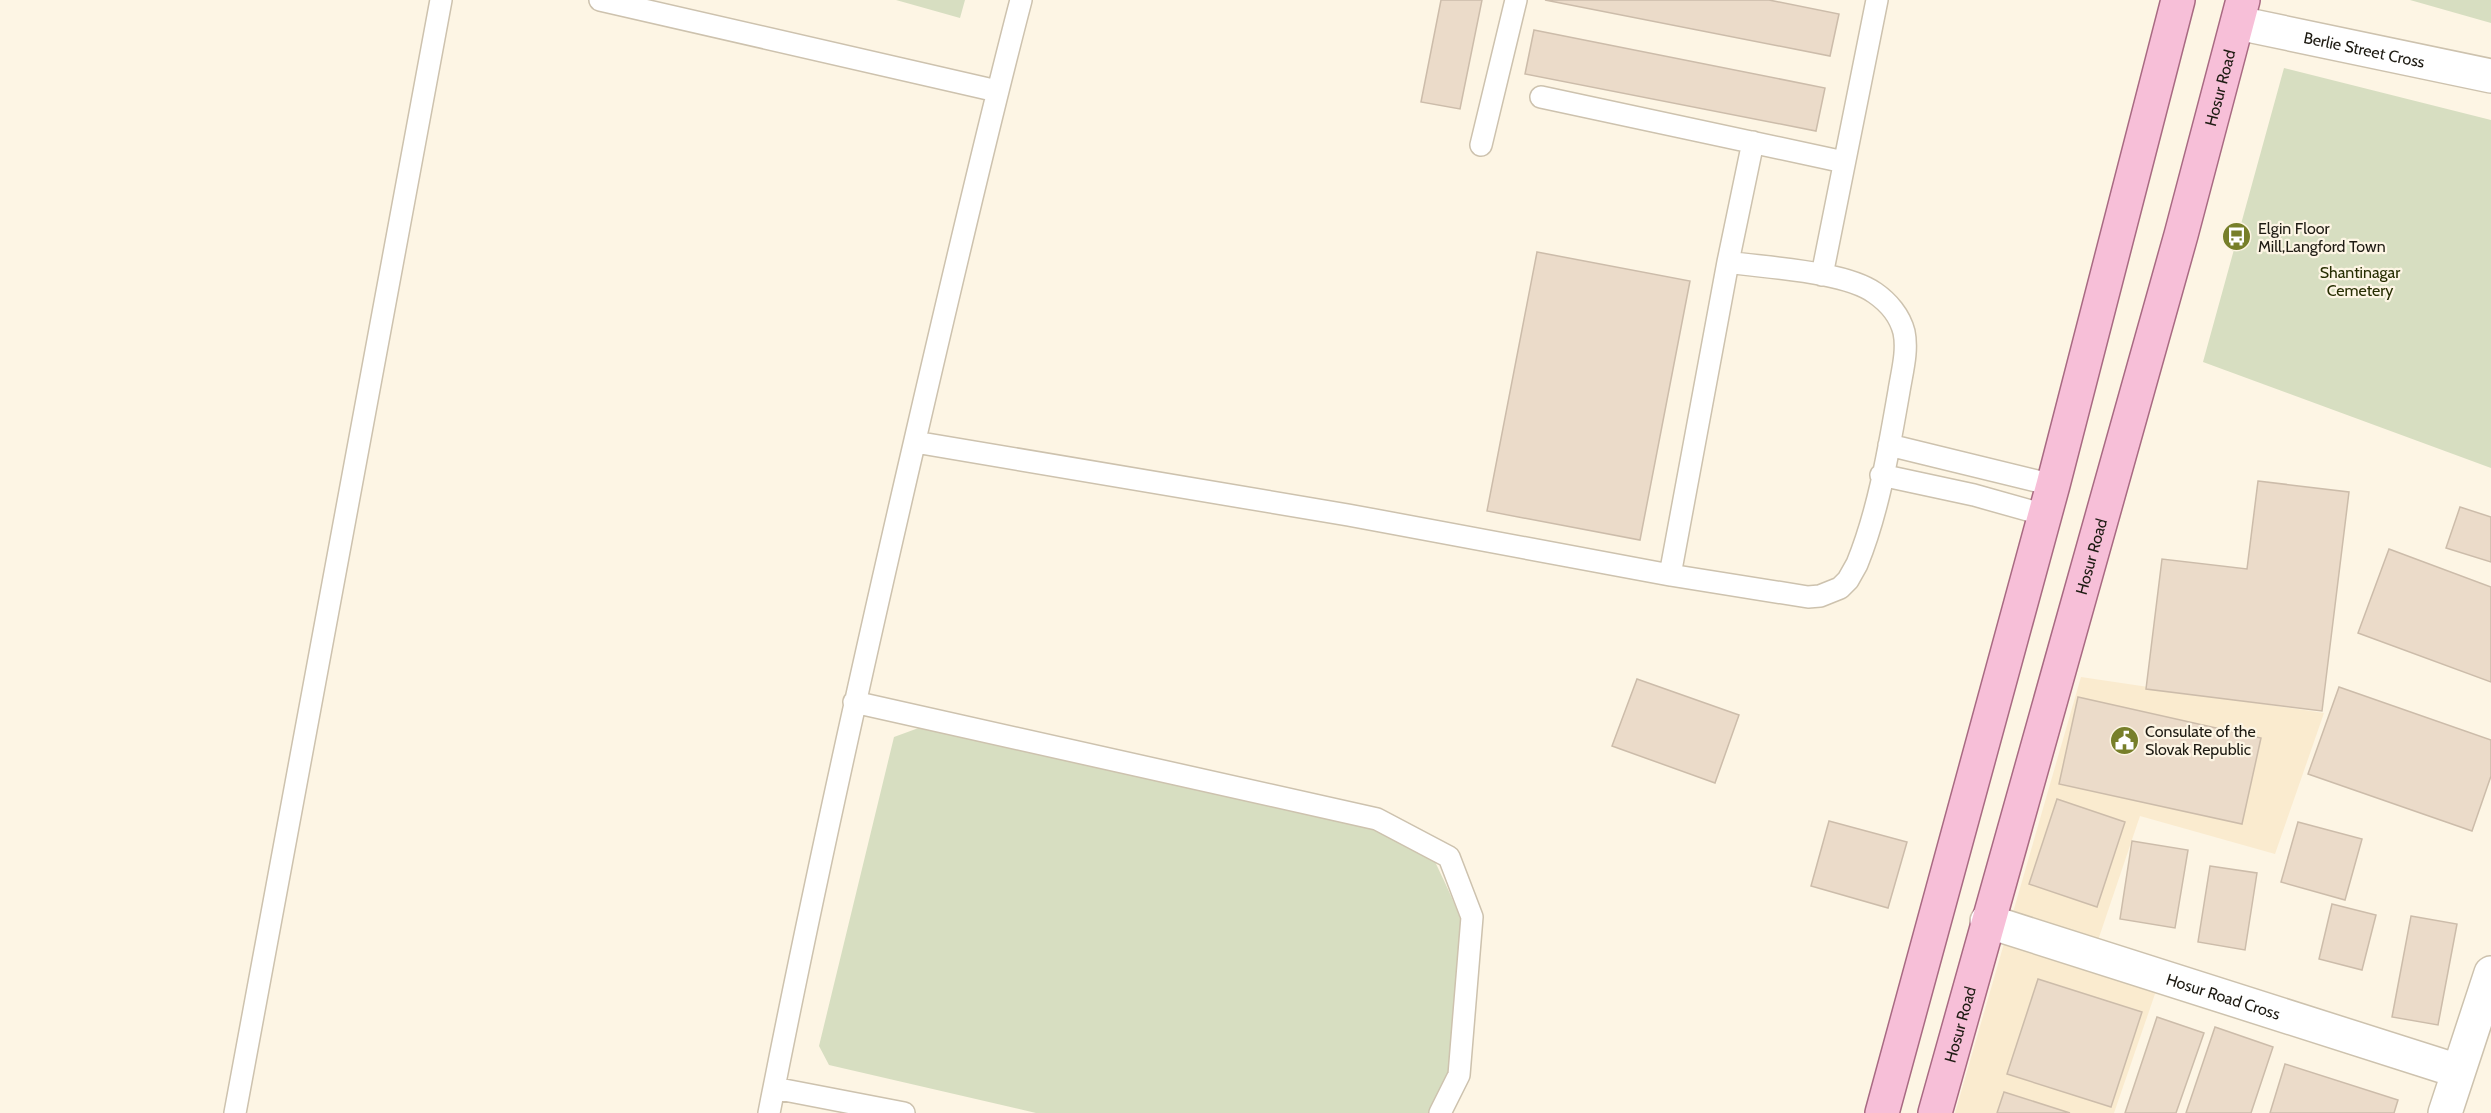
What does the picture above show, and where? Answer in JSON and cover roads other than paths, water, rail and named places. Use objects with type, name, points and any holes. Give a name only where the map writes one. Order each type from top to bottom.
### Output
[{"type":"main road","points":[[1882,1113],[2049,500],[2178,0]]},
{"type":"main road","name":"Hosur Road","points":[[1935,1113],[2181,235],[2240,11]]},
{"type":"street","name":"Berlie Street Cross","points":[[2240,11],[2491,76]]},
{"type":"street","name":"Hosur Road Cross","points":[[1987,921],[2458,1071]]},
{"type":"street","points":[[2445,1113],[2491,973]]},
{"type":"lane","points":[[235,1113],[441,0]]},
{"type":"lane","points":[[600,0],[997,91]]},
{"type":"lane","points":[[769,1113],[807,914],[854,702],[997,91],[1021,0]]},
{"type":"lane","points":[[1480,145],[1516,0]]},
{"type":"lane","points":[[1822,275],[1877,0]]},
{"type":"lane","points":[[1540,97],[1844,162]]},
{"type":"lane","points":[[1670,575],[1728,262],[1753,142]]},
{"type":"lane","points":[[915,442],[1348,515],[1670,575],[1808,597],[1832,593],[1848,580],[1860,556],[1889,445],[1906,349],[1899,319],[1888,304],[1874,292],[1852,282],[1822,275],[1728,262]]},
{"type":"lane","points":[[1889,445],[2049,500]]},
{"type":"lane","points":[[1881,475],[1974,495],[2049,500]]},
{"type":"lane","points":[[854,702],[1377,819],[1449,857],[1472,917],[1459,1075],[1440,1113]]},
{"type":"lane","points":[[774,1088],[904,1113]]},
{"type":"place","name":"Elgin Floor Mill,Langford Town","points":[[2237,237]]},
{"type":"place","name":"Consulate of the Slovak Republic","points":[[2124,740]]},
{"type":"park label","name":"Shantinagar Cemetery","points":[[2360,281]]}]
